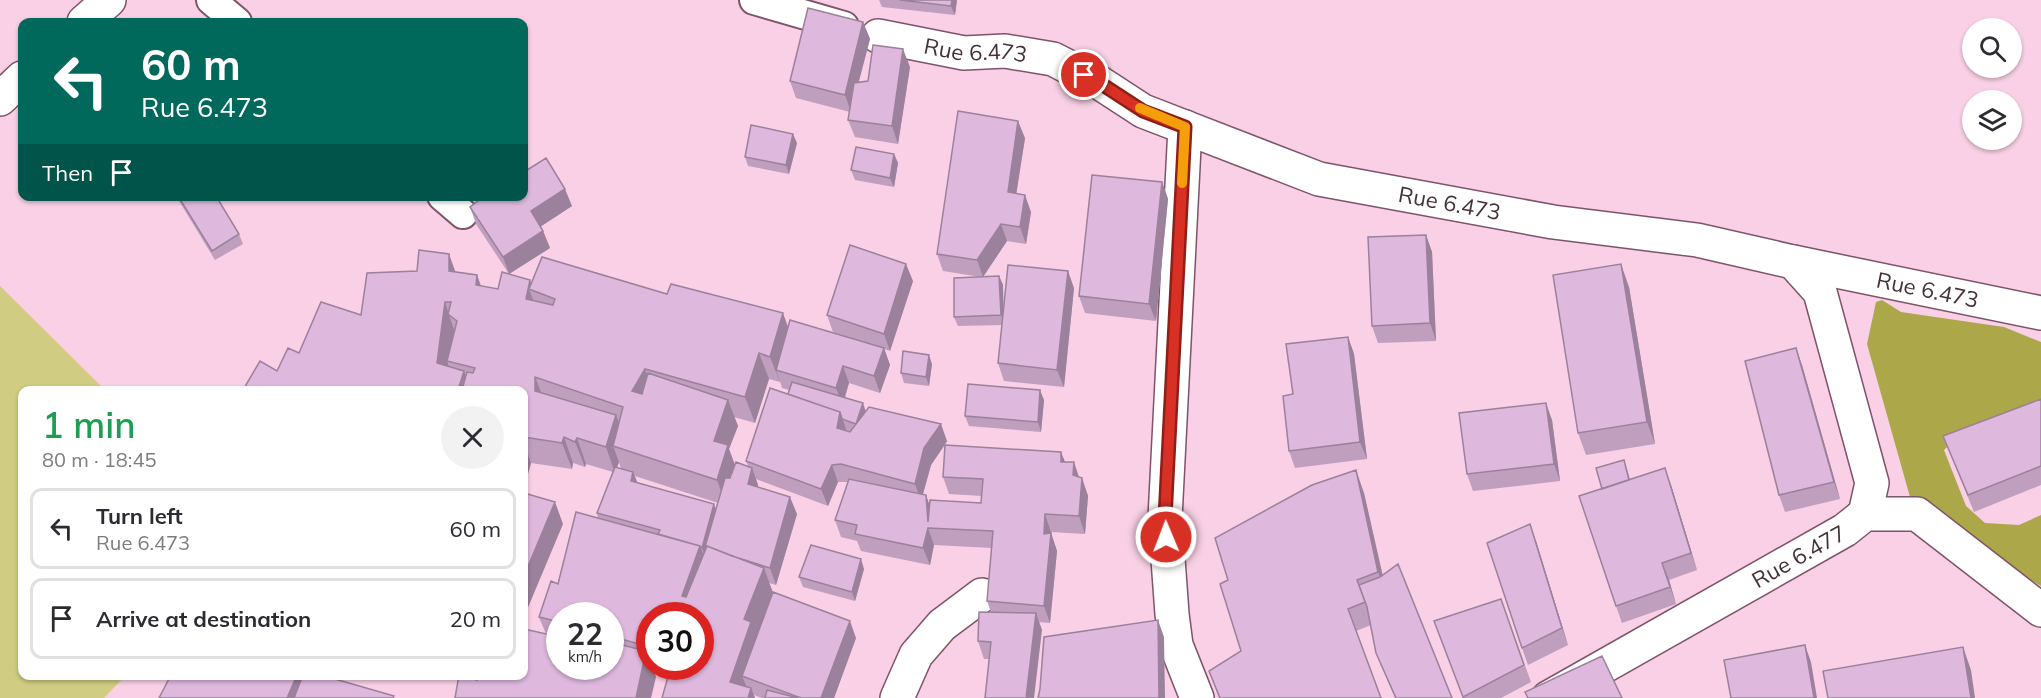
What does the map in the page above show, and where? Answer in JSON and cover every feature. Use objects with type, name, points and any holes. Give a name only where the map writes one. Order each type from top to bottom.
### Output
[{"type":"street","points":[[89,18],[109,0]]},
{"type":"street","name":"Rue 6.473","points":[[878,36],[964,53],[1005,51],[1053,59],[1100,83],[1143,111],[1319,179],[1553,222],[1697,240],[2041,313]]},
{"type":"street","points":[[0,99],[18,82]]},
{"type":"street","points":[[1185,127],[1165,518],[1176,645],[1197,698]]},
{"type":"street","points":[[1793,262],[1820,292],[1872,483],[1865,514]]},
{"type":"street","name":"Rue 6.477","points":[[1548,698],[1845,530],[1865,514],[1917,514],[2041,610]]},
{"type":"street","points":[[897,698],[916,655],[942,626],[982,595]]},
{"type":"lane","points":[[211,0],[232,18]]},
{"type":"lane","points":[[754,0],[878,36]]},
{"type":"shaded area","points":[[0,286],[101,386],[18,386],[18,680],[121,680],[104,698],[0,698]]},
{"type":"shaded area","points":[[1882,300],[1901,312],[2004,327],[2041,342],[2041,402],[1956,438],[1944,450],[1966,506],[1985,523],[2019,525],[2041,515],[2041,586],[1930,519],[1910,497],[1867,344],[1876,302]]},
{"type":"building","points":[[900,0],[952,0],[951,6]]},
{"type":"building","points":[[808,8],[863,22],[845,95],[790,81]]},
{"type":"building","points":[[873,45],[903,49],[892,126],[848,120],[854,83],[868,81]]},
{"type":"building","points":[[958,111],[1018,121],[1008,192],[1025,195],[1020,227],[1001,224],[977,260],[937,254]]},
{"type":"building","points":[[751,125],[793,134],[786,165],[745,157]]},
{"type":"building","points":[[856,147],[894,154],[890,178],[851,170]]},
{"type":"building","points":[[546,158],[565,189],[531,211],[543,231],[503,257],[470,207],[478,201],[528,201],[528,169]]},
{"type":"building","points":[[1092,175],[1162,182],[1149,304],[1079,296]]},
{"type":"building","points":[[181,201],[219,201],[239,234],[212,251]]},
{"type":"building","points":[[1426,235],[1430,323],[1372,326],[1368,237]]},
{"type":"building","points":[[850,245],[906,264],[884,334],[827,315]]},
{"type":"building","points":[[419,250],[449,254],[449,271],[477,275],[476,285],[498,289],[502,272],[530,280],[526,299],[553,305],[555,299],[529,289],[542,257],[667,294],[671,284],[783,313],[770,357],[759,353],[745,397],[645,369],[632,391],[642,394],[648,373],[728,400],[714,441],[728,445],[717,480],[613,446],[623,407],[535,377],[535,391],[616,415],[606,447],[577,438],[575,442],[564,437],[562,443],[528,438],[528,386],[463,386],[467,372],[473,373],[475,368],[447,361],[457,321],[448,314],[451,302],[445,302],[437,363],[464,371],[459,386],[245,386],[260,361],[277,371],[288,348],[299,353],[321,302],[361,315],[367,273],[417,271]]},
{"type":"building","points":[[1621,264],[1647,422],[1578,433],[1553,275]]},
{"type":"building","points":[[1008,265],[1068,271],[1057,370],[998,363]]},
{"type":"building","points":[[999,276],[1001,315],[954,317],[954,278]]},
{"type":"building","points":[[790,320],[884,348],[874,376],[843,366],[836,388],[776,370]]},
{"type":"building","points":[[1348,337],[1360,442],[1289,451],[1283,396],[1293,394],[1286,344]]},
{"type":"building","points":[[1796,348],[1834,482],[1779,495],[1745,361]]},
{"type":"building","points":[[903,351],[929,355],[926,377],[901,373]]},
{"type":"building","points":[[792,382],[863,403],[856,424],[842,419],[840,412],[788,394]]},
{"type":"building","points":[[968,384],[1040,390],[1038,422],[965,416]]},
{"type":"building","points":[[770,388],[840,412],[837,428],[850,432],[869,407],[941,424],[924,448],[915,484],[841,464],[832,465],[821,489],[746,461]]},
{"type":"building","points":[[2041,399],[2041,466],[1968,495],[1943,436]]},
{"type":"building","points":[[1546,403],[1554,464],[1467,474],[1459,413]]},
{"type":"building","points":[[945,445],[1061,452],[1061,462],[1074,462],[1073,475],[1082,478],[1079,516],[1045,514],[1044,534],[1051,533],[1044,606],[987,601],[993,531],[928,528],[923,548],[855,534],[857,525],[835,520],[849,479],[926,495],[928,522],[930,500],[981,503],[983,479],[943,477]]},
{"type":"building","points":[[1624,460],[1629,480],[1602,489],[1596,468]]},
{"type":"building","points":[[736,462],[752,468],[748,484],[790,497],[770,568],[705,547],[725,478],[730,478]]},
{"type":"building","points":[[615,467],[633,472],[631,481],[714,504],[702,548],[658,534],[660,530],[597,513]]},
{"type":"building","points":[[1665,468],[1691,553],[1662,563],[1670,587],[1616,606],[1579,496]]},
{"type":"building","points":[[1356,470],[1378,572],[1357,580],[1365,602],[1348,609],[1381,698],[1220,698],[1209,671],[1241,651],[1220,584],[1228,580],[1215,538],[1312,485]]},
{"type":"building","points":[[528,494],[555,502],[528,566]]},
{"type":"building","points":[[576,512],[700,546],[682,596],[686,597],[707,546],[764,568],[744,619],[751,622],[730,682],[751,688],[748,698],[662,698],[667,680],[714,680],[714,602],[636,602],[636,643],[624,640],[624,602],[546,602],[546,619],[539,617],[551,581],[558,584]]},
{"type":"building","points":[[1530,524],[1562,628],[1522,648],[1487,543]]},
{"type":"building","points":[[811,545],[861,559],[852,592],[799,577]]},
{"type":"building","points":[[1398,564],[1452,698],[1396,698],[1376,653],[1367,607],[1359,585],[1380,577]]},
{"type":"building","points":[[773,592],[850,621],[821,698],[801,698],[742,676]]},
{"type":"building","points":[[1501,599],[1524,665],[1463,697],[1434,621]]},
{"type":"building","points":[[979,612],[1036,613],[1026,698],[985,698],[991,642],[978,641]]},
{"type":"building","points":[[1158,620],[1159,698],[1038,698],[1044,637]]},
{"type":"building","points":[[528,630],[546,634],[546,680],[624,680],[624,646],[636,648],[636,680],[640,680],[636,698],[455,698],[458,680],[528,680]]},
{"type":"building","points":[[1805,645],[1814,698],[1731,698],[1724,660]]},
{"type":"building","points":[[1963,647],[1971,698],[1828,698],[1823,671]]},
{"type":"building","points":[[1602,656],[1622,698],[1528,698],[1525,692]]},
{"type":"building","points":[[168,680],[295,680],[287,698],[159,698]]},
{"type":"building","points":[[301,680],[338,680],[394,696],[393,698],[294,698]]},
{"type":"building","points":[[767,690],[798,698],[765,698]]},
{"type":"slow traffic","points":[[1140,108],[1185,127],[1182,183]]},
{"type":"route","points":[[1084,75],[1143,111],[1185,127],[1165,518],[1166,537]]}]
